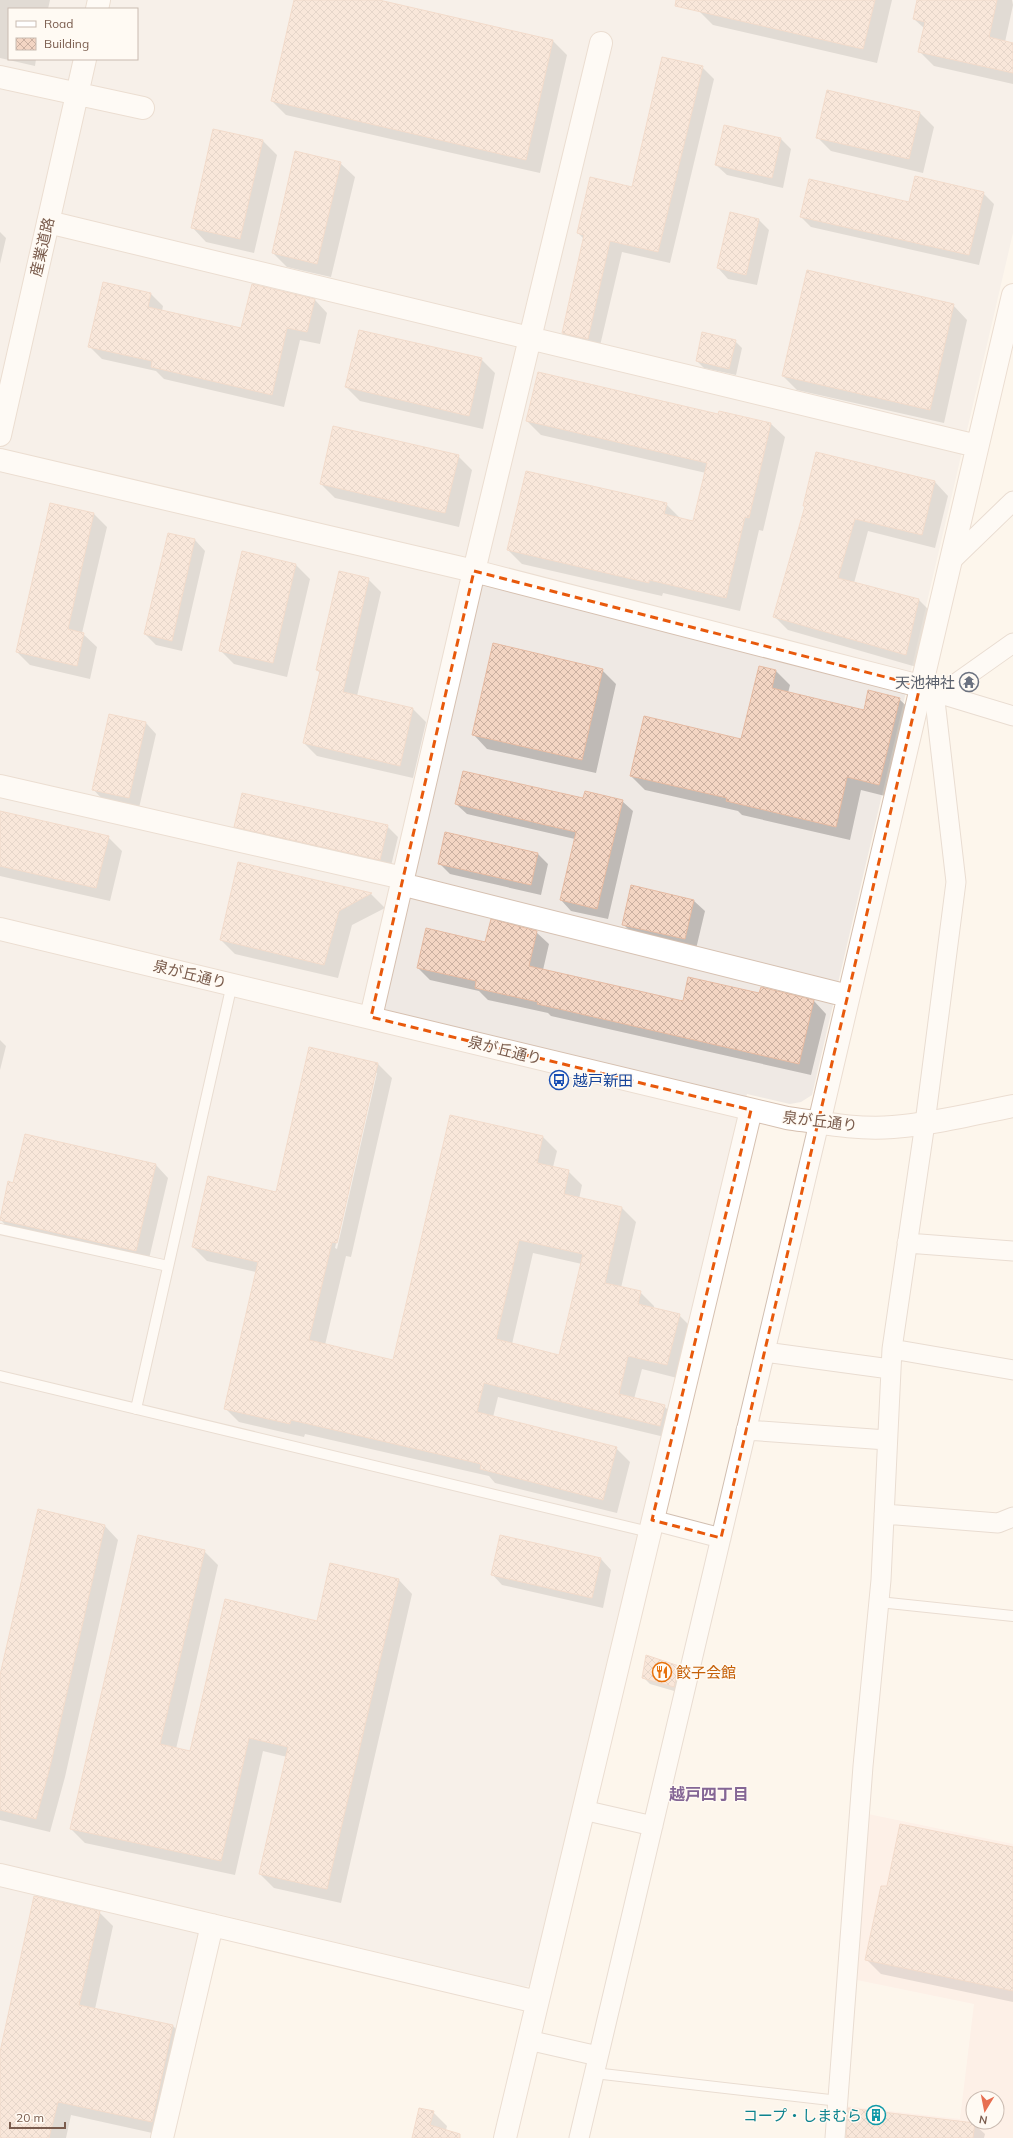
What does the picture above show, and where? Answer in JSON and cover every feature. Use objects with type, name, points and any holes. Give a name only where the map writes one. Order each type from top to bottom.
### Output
[{"type":"street","points":[[370,1018],[474,571],[601,43]]},
{"type":"street","name":"産業道路","points":[[0,435],[85,60]]},
{"type":"street","points":[[0,77],[143,108]]},
{"type":"street","points":[[48,222],[531,337],[977,446]]},
{"type":"street","points":[[579,2138],[848,996],[932,691],[950,562],[1013,295]]},
{"type":"street","points":[[0,460],[474,571],[932,691],[1013,716]]},
{"type":"street","points":[[950,562],[1013,501]]},
{"type":"street","points":[[932,691],[1013,643]]},
{"type":"street","points":[[835,2138],[839,2101],[863,1766],[879,1602],[892,1348],[925,1123],[956,882],[932,691]]},
{"type":"street","points":[[0,786],[402,881],[848,996]]},
{"type":"street","name":"泉が丘通り","points":[[0,929],[751,1110],[819,1123],[861,1127],[892,1127],[925,1123],[1013,1106]]},
{"type":"street","points":[[505,2138],[751,1110]]},
{"type":"street","points":[[907,1243],[1013,1251]]},
{"type":"street","points":[[892,1348],[1013,1370]]},
{"type":"street","points":[[765,1352],[890,1369]]},
{"type":"street","points":[[746,1430],[887,1440]]},
{"type":"street","points":[[884,1514],[998,1523],[1013,1517]]},
{"type":"street","points":[[651,1526],[721,1538]]},
{"type":"street","points":[[583,1810],[653,1826]]},
{"type":"street","points":[[0,1875],[537,2002]]},
{"type":"street","points":[[162,2138],[212,1925]]},
{"type":"street","points":[[528,2040],[596,2065]]},
{"type":"lane","points":[[136,1409],[232,984]]},
{"type":"lane","points":[[0,1229],[168,1266]]},
{"type":"lane","points":[[0,1376],[136,1409],[651,1526]]},
{"type":"lane","points":[[879,1602],[1013,1616]]},
{"type":"lane","points":[[596,2065],[839,2101]]},
{"type":"highlighted area","points":[[474,571],[920,686],[721,1538],[652,1520],[751,1110],[371,1017]]},
{"type":"shaded area","points":[[0,0],[1013,0],[1013,233],[812,1095],[801,1102],[790,1104],[747,1094],[533,1984],[525,1987],[205,1911],[152,2138],[0,2138]]},
{"type":"shaded area","points":[[868,1814],[1013,1844],[1013,2138],[841,2138],[845,2106],[960,2119],[974,2004],[857,1980]]},
{"type":"building","points":[[294,0],[379,0],[553,40],[526,160],[271,101]]},
{"type":"building","points":[[676,0],[875,0],[863,49],[675,6]]},
{"type":"building","points":[[917,0],[997,0],[989,37],[1013,43],[1013,73],[918,52],[925,22],[913,19]]},
{"type":"building","points":[[662,57],[703,66],[658,252],[610,241],[588,339],[562,333],[584,235],[577,233],[590,177],[632,187]]},
{"type":"building","points":[[827,90],[920,112],[909,159],[816,138]]},
{"type":"building","points":[[724,125],[781,138],[772,178],[715,165]]},
{"type":"building","points":[[213,129],[263,140],[240,239],[191,228]]},
{"type":"building","points":[[295,151],[341,162],[317,264],[272,253]]},
{"type":"building","points":[[915,176],[984,192],[969,255],[800,217],[809,179],[909,202]]},
{"type":"building","points":[[730,212],[759,219],[746,275],[717,268]]},
{"type":"building","points":[[807,270],[954,304],[930,410],[782,376]]},
{"type":"building","points":[[103,282],[151,293],[148,307],[241,328],[252,284],[315,299],[307,332],[287,328],[272,395],[151,367],[152,361],[88,347]]},
{"type":"building","points":[[359,330],[482,358],[469,416],[345,387]]},
{"type":"building","points":[[702,332],[736,340],[729,369],[696,361]]},
{"type":"building","points":[[538,372],[718,414],[719,411],[771,423],[749,518],[745,517],[726,598],[649,580],[649,583],[507,550],[526,471],[667,503],[664,514],[693,521],[707,463],[526,421]]},
{"type":"building","points":[[333,426],[459,455],[445,513],[320,484]]},
{"type":"building","points":[[816,452],[935,481],[922,535],[855,519],[838,578],[919,599],[906,655],[773,617],[805,506],[803,506]]},
{"type":"building","points":[[50,503],[94,513],[68,629],[84,633],[77,666],[16,652]]},
{"type":"building","points":[[168,533],[195,539],[172,641],[144,634]]},
{"type":"building","points":[[242,551],[296,564],[273,663],[219,651]]},
{"type":"building","points":[[339,571],[369,578],[343,692],[413,708],[400,766],[303,743],[320,671],[316,670]]},
{"type":"building","points":[[493,643],[603,669],[582,760],[472,735]]},
{"type":"building","points":[[759,666],[776,670],[772,688],[864,710],[868,690],[900,698],[879,785],[847,777],[836,827],[726,801],[727,798],[630,776],[644,716],[741,739]]},
{"type":"building","points":[[109,714],[146,722],[129,798],[92,790]]},
{"type":"building","points":[[463,771],[583,798],[585,791],[623,800],[597,909],[560,900],[576,832],[455,804]]},
{"type":"building","points":[[242,793],[388,825],[380,860],[234,827]]},
{"type":"building","points":[[0,811],[109,836],[96,888],[0,866]]},
{"type":"building","points":[[445,832],[538,853],[531,885],[438,864]]},
{"type":"building","points":[[238,862],[372,893],[339,911],[324,965],[220,940]]},
{"type":"building","points":[[631,885],[694,900],[685,939],[622,925]]},
{"type":"building","points":[[491,919],[537,931],[529,966],[683,1001],[688,977],[759,993],[761,987],[814,1000],[799,1064],[537,1004],[538,1002],[475,988],[476,981],[417,968],[426,928],[485,942]]},
{"type":"building","points":[[309,1047],[378,1063],[337,1243],[332,1242],[309,1340],[393,1360],[450,1115],[543,1136],[537,1163],[569,1170],[564,1194],[622,1207],[605,1283],[641,1291],[638,1304],[680,1314],[667,1365],[628,1356],[619,1394],[665,1405],[660,1426],[484,1383],[477,1412],[617,1447],[603,1500],[480,1469],[481,1464],[291,1420],[290,1424],[224,1409],[258,1262],[192,1247],[208,1176],[276,1192]],"holes":[[[519,1240],[583,1254],[559,1355],[496,1339]]]},
{"type":"building","points":[[25,1134],[156,1164],[136,1251],[0,1220],[8,1181],[13,1183]]},
{"type":"building","points":[[38,1509],[105,1525],[51,1763],[36,1819],[0,1810],[0,1675]]},
{"type":"building","points":[[138,1535],[205,1550],[160,1744],[190,1751],[225,1599],[317,1621],[330,1563],[399,1579],[327,1889],[259,1874],[288,1747],[249,1738],[221,1861],[70,1829]]},
{"type":"building","points":[[500,1535],[601,1558],[592,1598],[491,1575]]},
{"type":"building","name":"餃子会館","points":[[646,1655],[679,1666],[674,1687],[642,1678]]},
{"type":"building","points":[[900,1824],[1013,1847],[1013,1991],[865,1960],[881,1886],[887,1886]]},
{"type":"building","points":[[34,1896],[100,1911],[79,2005],[173,2025],[152,2122],[58,2102],[49,2138],[0,2138],[0,2052]]},
{"type":"building","points":[[419,2108],[434,2111],[430,2125],[460,2134],[460,2138],[412,2138]]},
{"type":"building","name":"コープ・しまむら","points":[[848,2108],[965,2122],[965,2130],[974,2130],[973,2138],[846,2138]]},
{"type":"place","name":"天池神社","points":[[969,682]]},
{"type":"place","name":"越戸新田","points":[[559,1080]]},
{"type":"place","name":"餃子会館","points":[[662,1672]]},
{"type":"place","name":"コープ・しまむら","points":[[876,2115]]},
{"type":"district","name":"越戸四丁目","points":[[709,1794]]}]
